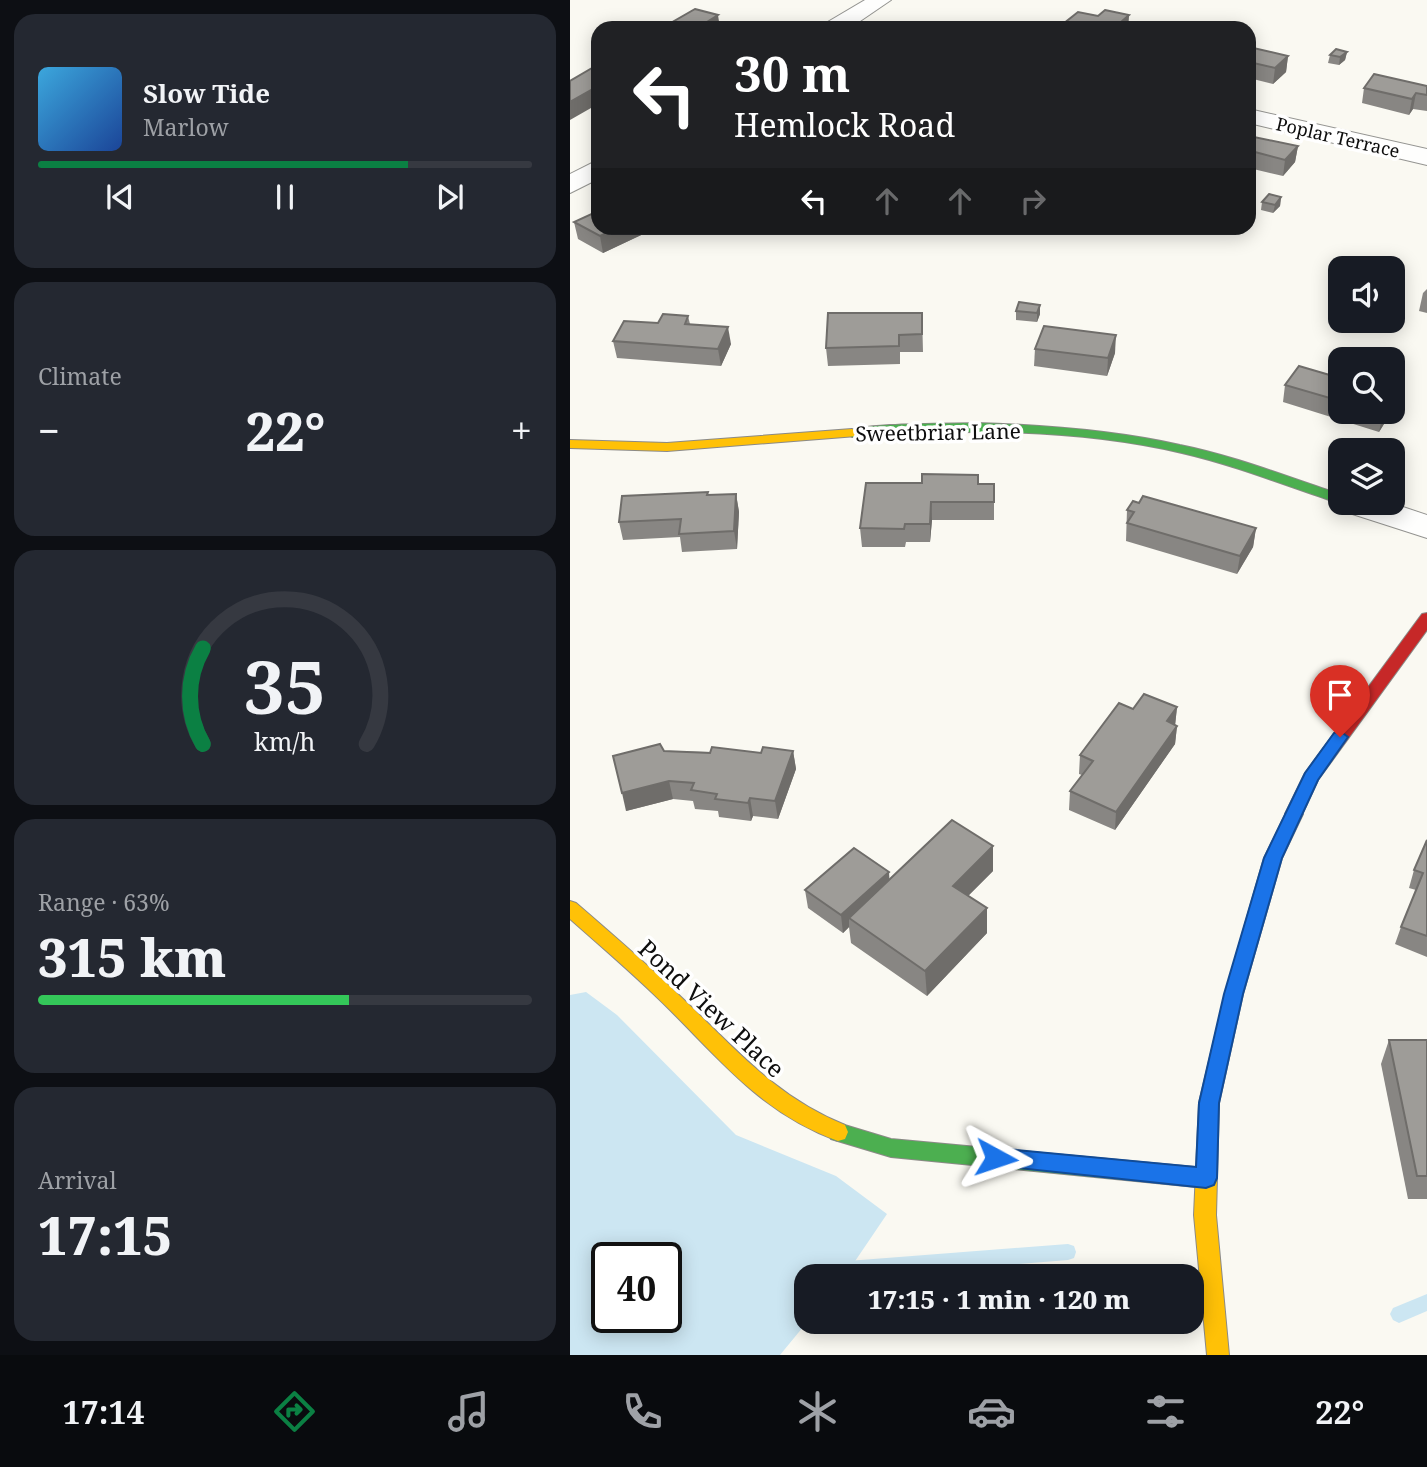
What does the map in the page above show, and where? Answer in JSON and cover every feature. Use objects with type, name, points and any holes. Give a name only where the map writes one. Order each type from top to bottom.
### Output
[{"type":"street","points":[[853,21],[880,0]]},
{"type":"street","name":"Poplar Terrace","points":[[1256,118],[1426,157]]},
{"type":"street","points":[[570,185],[591,172]]},
{"type":"street","name":"Sweetbriar Lane","points":[[570,444],[620,449],[686,447],[955,427],[1026,429],[1164,445],[1228,462],[1328,495]]},
{"type":"street","points":[[1390,515],[1426,527]]},
{"type":"street","points":[[1218,1355],[1205,1215],[1209,1103],[1234,994],[1273,858],[1311,777],[1426,618]]},
{"type":"street","name":"Pond View Place","points":[[570,908],[675,1003],[759,1088],[823,1126],[891,1148],[1206,1178]]},
{"type":"water","points":[[586,992],[617,1015],[736,1135],[836,1176],[887,1214],[853,1264],[794,1264],[794,1334],[797,1334],[780,1355],[570,1355],[570,995]]},
{"type":"building","points":[[695,9],[718,15],[708,21],[674,21]]},
{"type":"building","points":[[1105,10],[1129,15],[1122,21],[1067,21],[1078,12],[1098,16]]},
{"type":"building","points":[[1256,49],[1288,56],[1275,68],[1256,64]]},
{"type":"building","points":[[1336,49],[1347,52],[1340,57],[1330,55]]},
{"type":"building","points":[[591,69],[591,90],[570,102],[570,81]]},
{"type":"building","points":[[1374,74],[1427,86],[1427,95],[1416,93],[1412,99],[1364,88]]},
{"type":"building","points":[[1256,137],[1298,146],[1285,160],[1256,152]]},
{"type":"building","points":[[1269,194],[1281,197],[1275,205],[1262,202]]},
{"type":"building","points":[[591,214],[591,231],[574,222]]},
{"type":"building","points":[[1019,302],[1040,305],[1037,313],[1016,311]]},
{"type":"building","points":[[828,313],[922,313],[922,334],[899,335],[899,346],[826,348]]},
{"type":"building","points":[[663,314],[688,316],[685,324],[728,327],[718,349],[613,341],[624,321],[658,323]]},
{"type":"building","points":[[1044,326],[1116,335],[1108,358],[1035,349]]},
{"type":"building","points":[[1299,366],[1328,374],[1328,398],[1285,385]]},
{"type":"building","points":[[922,474],[978,475],[978,484],[994,484],[994,502],[931,502],[930,524],[905,524],[904,529],[860,528],[866,483],[922,483]]},
{"type":"building","points":[[708,492],[707,495],[736,494],[734,531],[679,534],[681,519],[619,522],[622,496]]},
{"type":"building","points":[[1143,496],[1256,528],[1240,556],[1127,523],[1134,512],[1127,510],[1133,501],[1139,503]]},
{"type":"building","points":[[1144,694],[1177,707],[1167,721],[1177,726],[1116,812],[1070,791],[1093,761],[1080,755],[1119,703],[1133,709]]},
{"type":"building","points":[[660,744],[664,751],[710,753],[712,747],[761,753],[763,747],[793,751],[775,801],[750,798],[748,803],[715,799],[717,794],[691,790],[694,783],[669,781],[622,793],[613,756]]},
{"type":"building","points":[[952,820],[993,846],[953,886],[987,908],[925,971],[849,918]]},
{"type":"building","points":[[1427,840],[1427,936],[1401,927],[1423,873],[1414,870]]},
{"type":"building","points":[[854,848],[889,872],[841,915],[805,890]]},
{"type":"building","points":[[1389,1040],[1427,1040],[1427,1176],[1417,1176]]},
{"type":"waterway","points":[[913,1264],[1068,1252]]},
{"type":"waterway","points":[[1399,1314],[1427,1302]]},
{"type":"traffic: fast","points":[[852,433],[977,427],[1101,435],[1202,454],[1328,495]]},
{"type":"traffic: fast","points":[[838,1132],[891,1148],[1206,1178]]},
{"type":"traffic: slow","points":[[570,444],[667,447],[852,433]]},
{"type":"traffic: slow","points":[[1218,1355],[1205,1215],[1209,1103],[1234,994],[1273,858],[1294,814]]},
{"type":"traffic: slow","points":[[570,908],[661,990],[769,1094],[813,1122],[838,1132]]},
{"type":"traffic: jam","points":[[1294,814],[1311,777],[1427,618]]},
{"type":"route","points":[[996,1158],[1206,1178],[1209,1103],[1234,994],[1273,858],[1311,777],[1340,737]]}]
